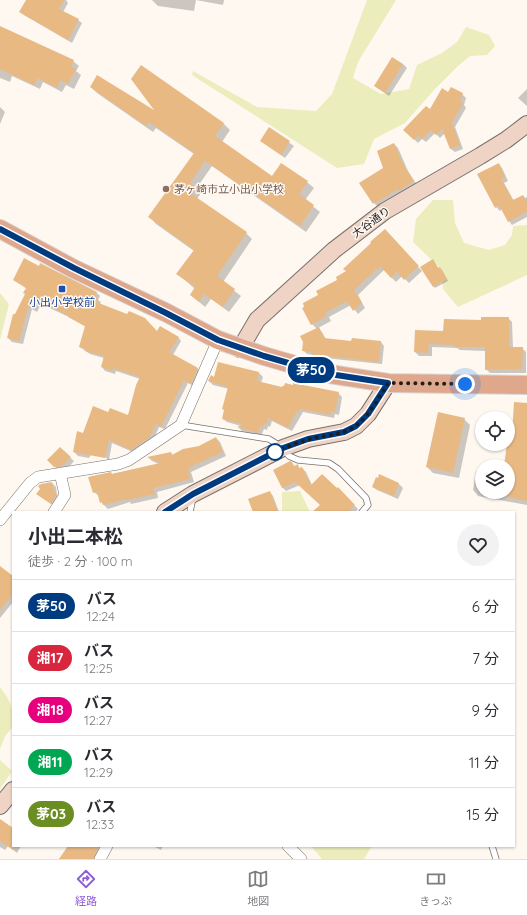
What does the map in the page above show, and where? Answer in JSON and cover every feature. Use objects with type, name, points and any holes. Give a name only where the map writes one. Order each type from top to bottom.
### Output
[{"type":"main road","points":[[0,229],[74,268],[218,340],[240,349],[323,373],[388,383],[527,386]]},
{"type":"street","name":"大谷通り","points":[[240,349],[257,320],[339,246],[385,211],[480,156],[506,140],[527,124]]},
{"type":"street","points":[[0,520],[30,483],[38,477],[118,464],[129,460],[181,425],[218,340]]},
{"type":"street","points":[[168,511],[193,494],[283,448],[308,439],[344,432],[356,426],[368,414],[388,383]]},
{"type":"street","points":[[55,511],[65,495],[60,473]]},
{"type":"street","points":[[0,806],[12,791]]},
{"type":"street","points":[[100,859],[107,847]]},
{"type":"street","points":[[289,847],[301,859]]},
{"type":"lane","points":[[181,425],[269,439],[283,448],[289,456],[298,460],[329,463],[338,469],[366,498],[368,505],[363,511]]},
{"type":"lane","points":[[190,511],[193,494]]},
{"type":"lane","points":[[490,847],[496,859]]},
{"type":"green space","points":[[367,0],[396,0],[358,62],[353,78],[381,94],[409,89],[417,65],[442,53],[457,42],[466,27],[489,35],[495,46],[487,55],[470,56],[434,90],[405,123],[374,139],[364,164],[337,168],[192,75],[193,71],[257,107],[316,111],[332,94]]},
{"type":"green space","points":[[433,200],[453,200],[455,223],[464,243],[489,250],[505,245],[512,235],[513,226],[527,225],[527,275],[458,307],[443,289],[441,269],[413,242],[416,219]]},
{"type":"green space","points":[[0,293],[9,304],[0,340]]},
{"type":"green space","points":[[300,491],[310,511],[282,511],[282,492]]},
{"type":"green space","points":[[0,687],[11,706],[12,728],[5,736],[0,749]]},
{"type":"green space","points":[[0,760],[12,771],[0,789]]},
{"type":"green space","points":[[312,847],[371,847],[364,859],[322,859]]},
{"type":"building","points":[[26,0],[64,0],[59,9],[79,19],[68,40],[19,12]]},
{"type":"building","points":[[0,26],[74,60],[71,66],[76,69],[68,84],[60,80],[57,88],[38,78],[34,85],[0,69]]},
{"type":"building","points":[[392,57],[403,64],[385,93],[374,86]]},
{"type":"building","points":[[141,65],[224,123],[215,136],[272,176],[281,163],[308,181],[299,194],[314,205],[300,226],[205,161],[190,183],[195,186],[190,193],[247,232],[217,276],[235,289],[223,307],[204,294],[199,302],[190,295],[195,287],[176,274],[194,250],[148,217],[194,153],[149,122],[146,126],[90,87],[97,75],[154,110],[131,79]]},
{"type":"building","points":[[451,87],[463,93],[460,101],[463,103],[452,123],[460,145],[450,149],[442,129],[436,135],[431,130],[422,139],[418,136],[414,140],[403,130],[426,106],[430,109],[442,88],[448,92]]},
{"type":"building","points":[[269,127],[290,141],[281,155],[260,141]]},
{"type":"building","points":[[394,143],[404,166],[414,181],[399,191],[398,189],[373,204],[359,183],[383,168],[377,151]]},
{"type":"building","points":[[499,163],[505,177],[501,179],[513,200],[523,195],[527,202],[527,212],[508,222],[499,205],[495,208],[477,174]]},
{"type":"building","points":[[385,229],[419,266],[404,280],[397,272],[391,278],[380,266],[354,290],[362,303],[353,311],[347,301],[325,313],[327,316],[311,325],[302,308],[304,307],[303,303],[318,295],[316,291],[337,280],[336,277],[346,271],[343,269]]},
{"type":"building","points":[[24,258],[39,266],[40,263],[97,292],[95,296],[98,298],[96,302],[127,314],[129,311],[145,318],[157,331],[160,326],[179,337],[169,352],[198,368],[191,384],[184,380],[161,427],[156,424],[149,438],[131,450],[109,440],[105,458],[73,452],[77,431],[83,433],[93,406],[108,412],[110,408],[128,415],[136,385],[140,377],[113,368],[112,371],[101,367],[104,356],[85,351],[86,349],[79,347],[85,326],[68,317],[69,316],[38,301],[34,309],[28,307],[19,341],[7,338],[13,314],[15,314],[25,294],[23,293],[26,288],[13,280]]},
{"type":"building","points":[[433,259],[447,279],[433,287],[420,267]]},
{"type":"building","points":[[481,317],[509,317],[509,347],[523,347],[522,369],[485,370],[485,347],[455,347],[455,345],[429,344],[428,353],[414,352],[415,330],[443,331],[444,319],[481,320]]},
{"type":"building","points":[[319,327],[324,338],[351,341],[352,338],[381,341],[379,360],[377,362],[311,354],[311,352],[302,351],[303,342],[300,336]]},
{"type":"building","points":[[218,362],[259,372],[257,381],[282,387],[285,383],[293,385],[293,383],[339,392],[335,412],[331,411],[330,415],[300,409],[297,411],[288,428],[268,418],[267,424],[264,423],[263,427],[260,426],[258,433],[237,427],[243,424],[222,419],[224,410],[222,409],[228,387],[208,381],[211,375],[214,377]]},
{"type":"building","points":[[514,402],[527,403],[527,501],[515,498],[515,459],[505,459],[506,451],[515,451],[515,411],[513,411]]},
{"type":"building","points":[[438,412],[465,418],[453,473],[426,467]]},
{"type":"building","points":[[216,437],[223,452],[188,468],[190,479],[153,488],[155,494],[103,505],[102,502],[100,503],[97,492],[93,493],[88,477],[111,472],[112,474],[160,463],[147,457],[171,452],[172,455],[183,449],[199,446]]},
{"type":"building","points":[[60,447],[71,457],[62,466],[54,467],[47,460]]},
{"type":"building","points":[[290,461],[294,466],[298,464],[299,468],[302,467],[311,485],[322,474],[337,488],[338,487],[355,505],[349,511],[313,511],[320,505],[295,482],[282,488],[273,470]]},
{"type":"building","points":[[379,474],[399,483],[394,496],[372,487],[376,477],[378,478]]},
{"type":"building","points":[[52,482],[54,492],[57,494],[51,504],[36,494],[40,489],[38,486]]},
{"type":"building","points":[[270,491],[278,511],[253,511],[248,499]]},
{"type":"building","points":[[0,566],[12,575],[12,595],[0,610]]},
{"type":"building","points":[[0,819],[12,827],[13,850],[0,841]]},
{"type":"building","points":[[67,847],[99,847],[93,859],[59,859]]},
{"type":"bus line","name":"茅50","points":[[0,229],[74,268],[218,340],[240,349],[323,373],[388,383],[368,414],[356,426],[344,432],[308,439],[283,448],[193,494],[167,511]]},
{"type":"place","name":"茅ヶ崎市立小出小学校","points":[[166,189]]},
{"type":"place","name":"小出小学校前","points":[[62,289]]},
{"type":"route","points":[[275,452],[269,455],[308,439],[344,432],[356,426],[368,414],[388,383],[465,384]]}]
